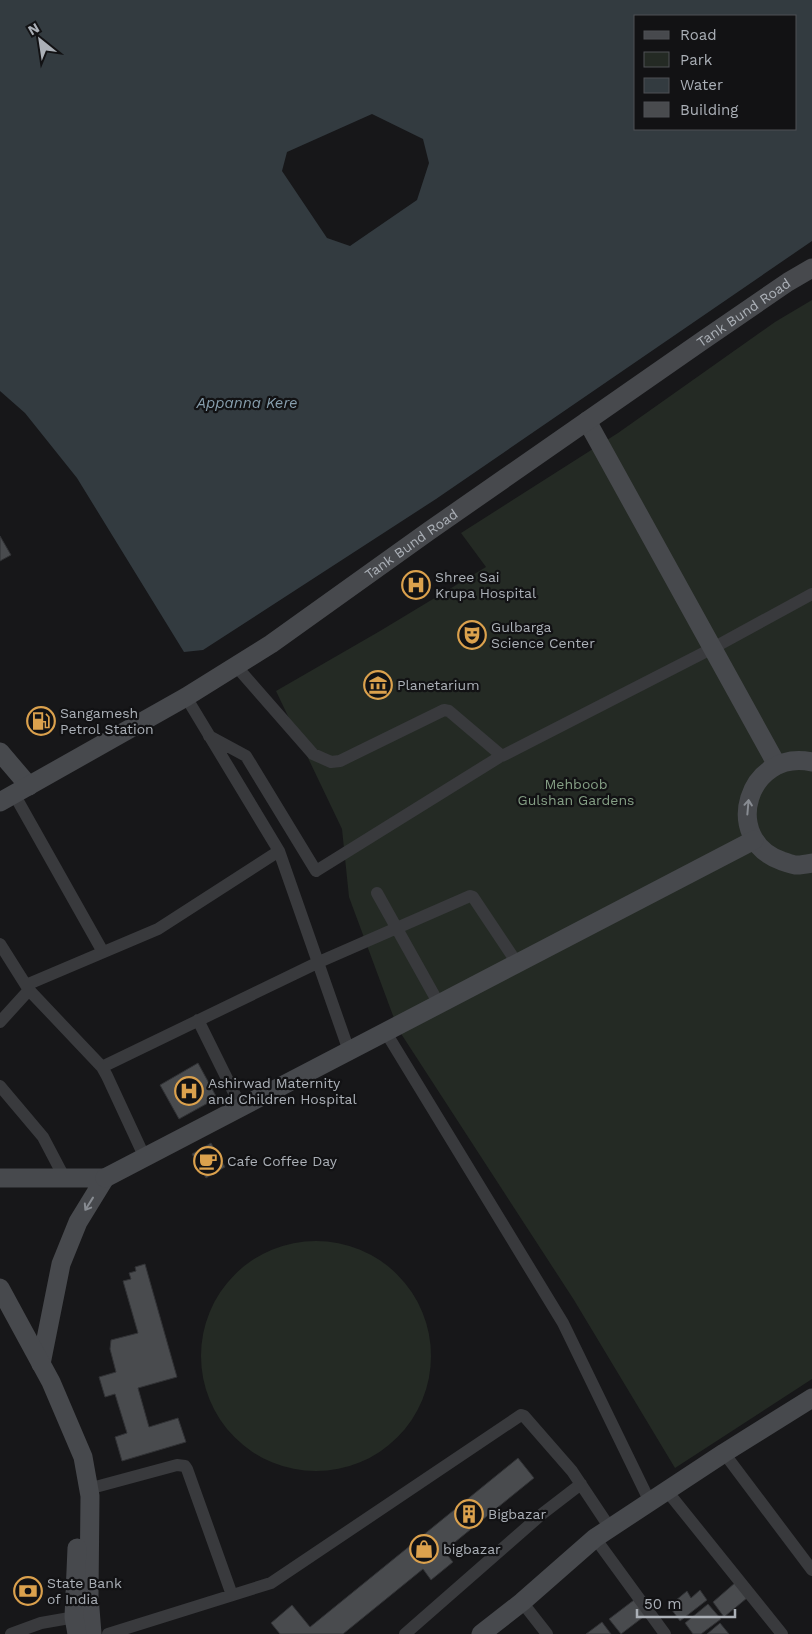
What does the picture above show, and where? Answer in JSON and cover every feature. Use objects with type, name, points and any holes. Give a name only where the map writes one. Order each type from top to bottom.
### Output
[{"type":"street","name":"Tank Bund Road","points":[[14,794],[186,696],[272,644],[429,531],[788,282],[812,268]]},
{"type":"street","points":[[587,421],[777,765]]},
{"type":"street","points":[[208,736],[246,756],[316,871],[501,756],[713,648],[812,594]]},
{"type":"street","points":[[236,666],[313,754],[331,762],[340,761],[444,710],[449,711],[501,756]]},
{"type":"street","points":[[186,696],[208,736],[279,852],[349,1051]]},
{"type":"street","points":[[0,752],[14,794],[103,952]]},
{"type":"street","points":[[812,762],[801,760],[777,765],[758,779],[748,798],[746,819],[754,840],[770,857],[795,865],[812,863]]},
{"type":"street","points":[[0,1178],[105,1178],[754,840]]},
{"type":"street","points":[[0,1022],[27,988],[158,928],[279,852]]},
{"type":"street","points":[[377,893],[398,928],[438,1004]]},
{"type":"street","points":[[102,1067],[319,962],[472,896],[517,963]]},
{"type":"street","points":[[0,944],[27,988],[102,1067],[145,1158]]},
{"type":"street","points":[[198,1020],[241,1107]]},
{"type":"street","points":[[385,1032],[564,1323],[650,1502]]},
{"type":"street","points":[[0,1086],[43,1136],[64,1177]]},
{"type":"street","points":[[41,1364],[61,1264],[78,1222],[105,1178]]},
{"type":"street","points":[[0,1288],[41,1364],[83,1457],[90,1496],[89,1596],[84,1625]]},
{"type":"street","points":[[0,1311],[15,1335],[45,1394],[70,1448],[76,1470],[84,1625]]},
{"type":"street","points":[[481,1634],[522,1602],[602,1533],[812,1398]]},
{"type":"street","points":[[116,1633],[271,1583],[521,1415],[566,1462],[581,1484],[602,1533],[665,1634]]},
{"type":"street","points":[[724,1453],[812,1570]]},
{"type":"street","points":[[88,1489],[176,1465],[185,1466],[232,1595]]},
{"type":"street","points":[[405,1634],[542,1514],[581,1484]]},
{"type":"street","points":[[667,1491],[782,1634]]},
{"type":"street","points":[[522,1602],[547,1634]]},
{"type":"street","points":[[11,1634],[41,1623],[84,1625]]},
{"type":"green space","name":"Mehboob Gulshan Gardens","points":[[812,300],[812,1379],[675,1468],[574,1300],[398,1029],[349,897],[342,829],[276,691],[486,567],[461,533],[618,433],[775,322]]},
{"type":"green space","points":[[305,1241],[327,1241],[350,1245],[360,1249],[380,1260],[398,1274],[412,1292],[423,1312],[429,1333],[431,1356],[427,1390],[423,1400],[412,1420],[398,1438],[380,1452],[350,1467],[327,1471],[305,1471],[282,1467],[272,1463],[252,1452],[234,1438],[220,1420],[205,1390],[201,1367],[201,1345],[205,1322],[209,1312],[220,1292],[234,1274],[252,1260],[282,1245]]},
{"type":"water","name":"Appanna Kere","points":[[0,0],[812,0],[812,241],[436,499],[203,650],[184,652],[77,478],[25,413],[0,391]],"holes":[[[372,114],[423,139],[429,163],[417,200],[350,246],[327,238],[282,171],[287,152]]]},
{"type":"building","points":[[0,536],[11,555],[0,561]]},
{"type":"building","name":"Ashirwad Maternity and Children Hospital","points":[[198,1063],[217,1098],[179,1119],[160,1085]]},
{"type":"building","name":"Cafe Coffee Day","points":[[211,1143],[225,1167],[206,1178],[192,1154]]},
{"type":"building","points":[[145,1264],[177,1377],[138,1388],[149,1427],[178,1418],[186,1442],[122,1461],[115,1437],[127,1433],[115,1394],[105,1397],[99,1377],[116,1372],[110,1349],[111,1340],[138,1333],[123,1281],[131,1279],[129,1273],[136,1271],[135,1267]]},
{"type":"building","name":"Bigbazar","points":[[518,1458],[534,1478],[444,1551],[453,1562],[431,1580],[423,1569],[343,1634],[280,1634],[271,1623],[292,1605],[310,1627]]},
{"type":"building","points":[[736,1582],[747,1598],[724,1617],[713,1602]]},
{"type":"building","points":[[700,1590],[707,1600],[680,1621],[669,1606],[687,1591],[691,1598]]},
{"type":"building","points":[[634,1600],[646,1615],[621,1634],[609,1619]]},
{"type":"building","points":[[708,1604],[721,1619],[701,1634],[693,1634],[685,1623]]},
{"type":"building","points":[[602,1622],[611,1634],[586,1634]]},
{"type":"building","points":[[720,1623],[729,1634],[707,1634]]},
{"type":"place","name":"Shree Sai Krupa Hospital","points":[[416,585]]},
{"type":"place","name":"Gulbarga Science Center","points":[[472,635]]},
{"type":"place","name":"Planetarium","points":[[378,685]]},
{"type":"place","name":"Sangamesh Petrol Station","points":[[41,721]]},
{"type":"place","name":"Ashirwad Maternity and Children Hospital","points":[[189,1091]]},
{"type":"place","name":"Cafe Coffee Day","points":[[208,1161]]},
{"type":"place","name":"Bigbazar","points":[[469,1514]]},
{"type":"place","name":"bigbazar","points":[[424,1549]]},
{"type":"place","name":"State Bank of India","points":[[28,1591]]}]
